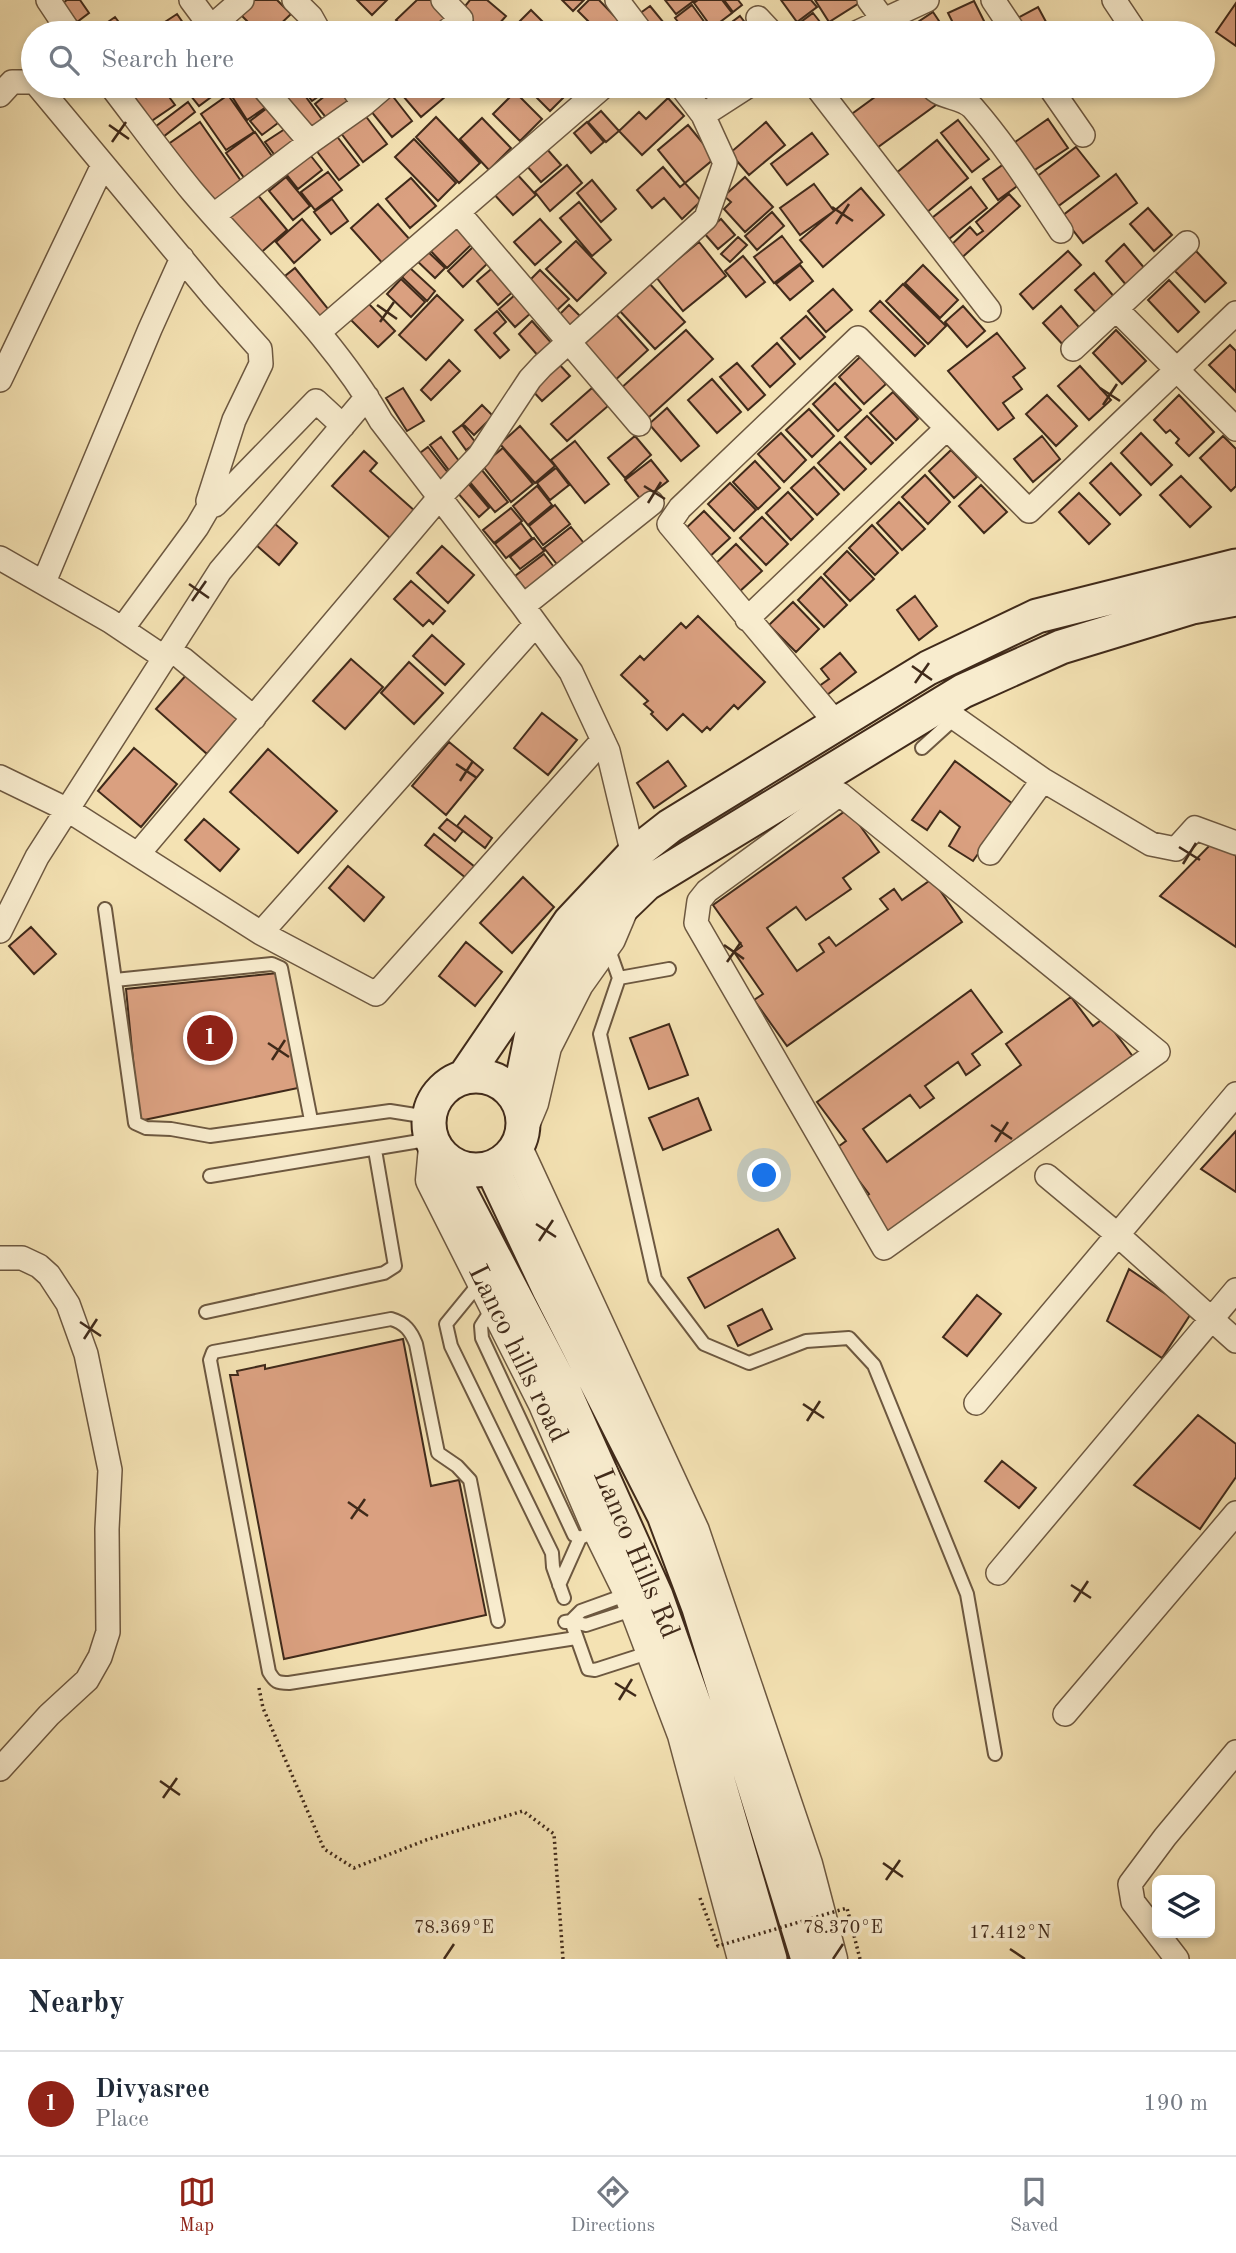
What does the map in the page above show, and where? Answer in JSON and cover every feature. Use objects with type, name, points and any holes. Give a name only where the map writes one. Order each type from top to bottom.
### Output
[{"type":"main road","points":[[475,1139],[532,1033],[590,938],[646,884],[762,824],[950,710],[964,691],[1178,596],[1236,566]]},
{"type":"main road","points":[[465,1076],[570,922],[633,855],[670,826],[928,668],[1037,616],[1178,596],[1236,599]]},
{"type":"main road","points":[[479,1075],[494,1079],[508,1088],[475,1139],[432,1103],[440,1091],[451,1082],[465,1076],[479,1075]]},
{"type":"main road","name":"Lanco Hills Rd","points":[[475,1139],[458,1188],[554,1398],[656,1596],[693,1732],[770,1959]]},
{"type":"main road","name":"Lanco Hills Rd","points":[[475,1139],[664,1515],[700,1580],[808,1959]]},
{"type":"street","points":[[48,0],[62,21]]},
{"type":"street","points":[[191,0],[207,21]]},
{"type":"street","points":[[222,21],[242,0]]},
{"type":"street","points":[[294,0],[313,21]]},
{"type":"street","points":[[443,0],[461,19],[459,21]]},
{"type":"street","points":[[617,0],[633,21]]},
{"type":"street","points":[[869,0],[884,21]]},
{"type":"street","points":[[897,21],[927,0]]},
{"type":"street","points":[[993,0],[1007,21]]},
{"type":"street","points":[[1114,0],[1128,21]]},
{"type":"street","points":[[0,94],[12,82],[21,82]]},
{"type":"street","points":[[48,98],[260,349],[261,365],[234,420],[208,501],[211,503]]},
{"type":"street","points":[[120,98],[192,191],[319,332],[367,397],[381,421],[571,672],[608,751],[633,855]]},
{"type":"street","points":[[272,98],[310,142]]},
{"type":"street","points":[[214,215],[310,142],[355,98]]},
{"type":"street","points":[[319,332],[590,98]]},
{"type":"street","points":[[138,854],[439,498],[479,456],[530,379],[569,340],[706,218],[725,163],[703,115],[690,98]]},
{"type":"street","points":[[703,115],[729,98]]},
{"type":"street","points":[[825,98],[989,310]]},
{"type":"street","points":[[952,98],[970,105],[1009,154],[1061,231]]},
{"type":"street","points":[[1057,98],[1083,135]]},
{"type":"street","points":[[0,380],[103,165]]},
{"type":"street","points":[[458,212],[639,424]]},
{"type":"street","points":[[1073,349],[1187,243]]},
{"type":"street","points":[[44,582],[182,258]]},
{"type":"street","points":[[1116,309],[1236,429]]},
{"type":"street","points":[[836,724],[669,524],[680,508],[858,338],[1029,511],[1236,313]]},
{"type":"street","points":[[0,931],[37,857],[174,658],[220,570],[367,397]]},
{"type":"street","points":[[211,503],[215,505],[316,401],[343,426]]},
{"type":"street","points":[[747,619],[947,428]]},
{"type":"street","points":[[122,629],[197,527],[211,503]]},
{"type":"street","points":[[261,933],[529,615],[652,503]]},
{"type":"street","points":[[0,558],[174,658],[254,718]]},
{"type":"street","points":[[950,710],[1043,780],[1151,844],[1176,849],[1195,828],[1236,843]]},
{"type":"street","points":[[0,777],[68,810],[261,933],[376,994],[603,740]]},
{"type":"street","points":[[990,853],[1043,780]]},
{"type":"street","points":[[761,852],[707,891],[699,901],[696,923],[884,1248],[1158,1052],[840,794],[762,824]]},
{"type":"street","points":[[761,852],[762,824]]},
{"type":"street","points":[[761,852],[762,824]]},
{"type":"street","name":"Lanco hills road","points":[[626,904],[607,943],[578,984],[546,1047],[533,1103],[475,1139],[431,1180],[488,1292],[554,1398],[589,1534],[632,1601],[651,1652],[693,1732],[743,1959]]},
{"type":"street","points":[[976,1403],[1236,1094]]},
{"type":"street","points":[[1047,1176],[1119,1236],[1236,1341]]},
{"type":"street","points":[[0,1258],[22,1258],[39,1266],[50,1275],[68,1304],[86,1354],[110,1470],[107,1529],[108,1632],[100,1657],[87,1680],[0,1769]]},
{"type":"street","points":[[998,1573],[1236,1290]]},
{"type":"street","points":[[1065,1714],[1236,1513]]},
{"type":"street","points":[[700,1580],[807,1864],[832,1959]]},
{"type":"street","points":[[1177,1959],[1133,1902],[1130,1884],[1165,1837],[1236,1752]]},
{"type":"lane","points":[[922,748],[950,710]]},
{"type":"lane","points":[[105,909],[135,1123],[140,1127],[210,1136],[390,1111],[475,1139]]},
{"type":"lane","points":[[607,943],[620,978],[600,1034],[655,1279],[704,1344],[749,1363],[806,1341],[849,1338],[874,1365],[967,1594],[995,1754]]},
{"type":"lane","points":[[115,980],[272,964],[281,968],[311,1120]]},
{"type":"lane","points":[[620,978],[669,969]]},
{"type":"lane","points":[[210,1176],[375,1150],[475,1139]]},
{"type":"lane","points":[[206,1312],[384,1273],[395,1266],[375,1150]]},
{"type":"lane","points":[[488,1292],[481,1326],[482,1338],[572,1531],[589,1534],[561,1591],[553,1567],[552,1553],[446,1331],[449,1320],[488,1292]]},
{"type":"lane","points":[[498,1621],[470,1480],[439,1453],[416,1344],[411,1332],[391,1319],[213,1352],[210,1360],[212,1374],[269,1672],[274,1680],[278,1683],[289,1683],[576,1638]]},
{"type":"lane","points":[[632,1601],[586,1625],[568,1621],[591,1670],[651,1652]]},
{"type":"path","points":[[258,1681],[263,1708],[324,1849],[354,1868],[426,1840],[523,1811],[554,1834],[564,1959]]},
{"type":"path","points":[[699,1898],[718,1946],[847,1908],[860,1959]]},
{"type":"building","points":[[67,0],[80,0],[89,13],[76,21],[63,3]]},
{"type":"building","points":[[252,0],[277,0],[291,14],[284,21],[247,21],[239,13]]},
{"type":"building","points":[[357,0],[387,0],[372,15]]},
{"type":"building","points":[[417,0],[433,0],[451,19],[449,21],[396,20]]},
{"type":"building","points":[[470,0],[487,0],[506,16],[502,21],[473,21],[461,11]]},
{"type":"building","points":[[562,0],[584,0],[573,11]]},
{"type":"building","points":[[589,0],[599,0],[619,21],[588,21],[578,11]]},
{"type":"building","points":[[665,0],[695,0],[676,14]]},
{"type":"building","points":[[698,0],[722,0],[732,13],[721,21],[707,21],[694,3]]},
{"type":"building","points":[[724,0],[738,0],[742,5],[733,12]]},
{"type":"building","points":[[781,0],[811,0],[817,7],[796,21]]},
{"type":"building","points":[[815,0],[864,0],[831,21]]},
{"type":"building","points":[[974,1],[984,21],[952,21],[948,13]]},
{"type":"building","points":[[1236,3],[1236,46],[1216,32]]},
{"type":"building","points":[[692,5],[704,21],[677,21],[675,18]]},
{"type":"building","points":[[650,6],[662,21],[639,21],[635,17]]},
{"type":"building","points":[[1038,7],[1046,21],[1015,21]]},
{"type":"building","points":[[531,10],[542,21],[520,21]]},
{"type":"building","points":[[933,12],[939,21],[920,21]]},
{"type":"building","points":[[813,13],[819,21],[802,21]]},
{"type":"building","points":[[177,14],[182,21],[166,21]]},
{"type":"building","points":[[170,98],[175,105],[150,122],[134,99]]},
{"type":"building","points":[[193,98],[210,98],[199,106]]},
{"type":"building","points":[[224,98],[230,98],[254,132],[226,150],[201,114]]},
{"type":"building","points":[[233,98],[266,98],[272,103],[247,120]]},
{"type":"building","points":[[284,98],[307,98],[324,122],[309,132]]},
{"type":"building","points":[[322,98],[347,98],[350,101],[328,120],[315,104]]},
{"type":"building","points":[[386,98],[394,98],[412,121],[392,137],[370,110]]},
{"type":"building","points":[[405,98],[444,98],[421,117]]},
{"type":"building","points":[[509,98],[521,98],[542,119],[520,141],[493,114]]},
{"type":"building","points":[[537,98],[563,98],[550,111]]},
{"type":"building","points":[[668,98],[684,116],[642,155],[619,131],[639,112],[646,119]]},
{"type":"building","points":[[694,98],[712,98],[701,107]]},
{"type":"building","points":[[874,98],[937,98],[940,102],[874,150],[849,116]]},
{"type":"building","points":[[188,102],[195,112],[163,137],[155,127]]},
{"type":"building","points":[[275,102],[286,117],[262,135],[250,121]]},
{"type":"building","points":[[361,110],[387,144],[363,162],[337,128]]},
{"type":"building","points":[[601,111],[619,131],[606,142],[588,122]]},
{"type":"building","points":[[436,117],[480,163],[459,183],[416,137]]},
{"type":"building","points":[[482,118],[511,148],[489,170],[460,139]]},
{"type":"building","points":[[1048,119],[1068,148],[1027,175],[1008,147]]},
{"type":"building","points":[[958,120],[989,159],[972,172],[941,133]]},
{"type":"building","points":[[200,122],[241,181],[209,204],[167,145]]},
{"type":"building","points":[[587,122],[604,142],[591,153],[574,133]]},
{"type":"building","points":[[766,122],[785,145],[749,175],[730,153]]},
{"type":"building","points":[[291,125],[304,141],[279,161],[265,142]]},
{"type":"building","points":[[688,125],[715,158],[685,183],[658,150]]},
{"type":"building","points":[[332,130],[359,165],[339,180],[312,145]]},
{"type":"building","points":[[255,132],[274,159],[245,179],[226,153]]},
{"type":"building","points":[[812,133],[828,154],[787,185],[771,164]]},
{"type":"building","points":[[414,139],[456,183],[438,201],[395,157]]},
{"type":"building","points":[[937,140],[968,178],[926,213],[895,174]]},
{"type":"building","points":[[1076,147],[1099,176],[1053,210],[1031,181]]},
{"type":"building","points":[[546,148],[561,165],[541,182],[526,165]]},
{"type":"building","points":[[307,151],[322,170],[298,189],[283,170]]},
{"type":"building","points":[[1008,161],[1023,182],[998,200],[983,179]]},
{"type":"building","points":[[567,165],[582,183],[550,211],[535,192]]},
{"type":"building","points":[[663,167],[680,187],[685,183],[701,201],[682,219],[664,198],[652,208],[637,190]]},
{"type":"building","points":[[328,172],[342,190],[315,210],[301,192]]},
{"type":"building","points":[[515,172],[536,195],[513,215],[492,192]]},
{"type":"building","points":[[1116,174],[1137,203],[1083,243],[1062,216]]},
{"type":"building","points":[[286,177],[310,206],[293,220],[269,191]]},
{"type":"building","points":[[745,177],[773,207],[745,232],[724,209],[731,202],[724,196]]},
{"type":"building","points":[[411,178],[436,206],[410,228],[386,199]]},
{"type":"building","points":[[592,180],[616,209],[601,222],[577,193]]},
{"type":"building","points":[[814,184],[834,211],[800,235],[780,208]]},
{"type":"building","points":[[971,187],[987,208],[949,239],[932,218]]},
{"type":"building","points":[[861,188],[884,215],[823,267],[800,240]]},
{"type":"building","points":[[256,193],[287,230],[257,256],[225,219]]},
{"type":"building","points":[[1009,194],[1020,206],[958,261],[947,249],[970,227],[977,235],[983,231],[976,222]]},
{"type":"building","points":[[332,199],[348,221],[331,234],[314,212]]},
{"type":"building","points":[[579,202],[611,240],[592,256],[560,218]]},
{"type":"building","points":[[378,204],[412,242],[385,266],[351,228]]},
{"type":"building","points":[[1148,208],[1172,235],[1154,251],[1130,224]]},
{"type":"building","points":[[772,212],[784,226],[757,250],[745,236]]},
{"type":"building","points":[[302,219],[320,240],[294,263],[276,242]]},
{"type":"building","points":[[540,219],[561,242],[535,265],[514,242]]},
{"type":"building","points":[[721,219],[735,235],[718,249],[704,233]]},
{"type":"building","points":[[452,221],[473,243],[447,268],[426,246]]},
{"type":"building","points":[[782,236],[802,262],[774,283],[754,257]]},
{"type":"building","points":[[738,237],[747,245],[730,262],[721,254]]},
{"type":"building","points":[[576,241],[606,273],[577,301],[546,269]]},
{"type":"building","points":[[699,242],[726,276],[683,311],[656,277]]},
{"type":"building","points":[[1124,244],[1146,270],[1127,286],[1106,261]]},
{"type":"building","points":[[475,245],[490,261],[463,287],[448,271]]},
{"type":"building","points":[[424,248],[445,268],[435,278],[414,258]]},
{"type":"building","points":[[1068,251],[1081,265],[1033,309],[1020,294]]},
{"type":"building","points":[[1196,251],[1226,283],[1205,302],[1175,271]]},
{"type":"building","points":[[743,256],[765,282],[746,297],[725,271]]},
{"type":"building","points":[[496,265],[517,288],[498,305],[477,281]]},
{"type":"building","points":[[800,265],[813,281],[790,300],[776,284]]},
{"type":"building","points":[[923,265],[958,300],[940,318],[905,283]]},
{"type":"building","points":[[295,268],[333,315],[323,323],[285,276]]},
{"type":"building","points":[[410,268],[435,291],[427,301],[402,277]]},
{"type":"building","points":[[540,270],[569,299],[555,312],[527,283]]},
{"type":"building","points":[[1094,273],[1116,299],[1098,315],[1075,290]]},
{"type":"building","points":[[401,279],[425,302],[411,317],[387,294]]},
{"type":"building","points":[[1169,280],[1199,312],[1178,332],[1148,300]]},
{"type":"building","points":[[648,282],[685,322],[655,349],[618,309]]},
{"type":"building","points":[[903,284],[946,326],[928,344],[886,301]]},
{"type":"building","points":[[833,289],[852,310],[826,332],[808,311]]},
{"type":"building","points":[[516,294],[532,312],[515,327],[499,309]]},
{"type":"building","points":[[437,295],[463,320],[426,360],[399,335]]},
{"type":"building","points":[[880,301],[925,346],[915,356],[870,311]]},
{"type":"building","points":[[368,303],[395,331],[378,347],[351,320]]},
{"type":"building","points":[[569,305],[582,318],[568,332],[555,319]]},
{"type":"building","points":[[963,306],[985,331],[967,347],[945,322]]},
{"type":"building","points":[[1061,306],[1083,332],[1065,347],[1043,323]]},
{"type":"building","points":[[612,310],[648,350],[612,383],[575,343]]},
{"type":"building","points":[[497,311],[506,322],[494,333],[509,350],[500,358],[475,330]]},
{"type":"building","points":[[806,316],[825,337],[800,359],[781,338]]},
{"type":"building","points":[[532,321],[554,346],[540,358],[519,334]]},
{"type":"building","points":[[686,330],[713,359],[647,419],[620,389]]},
{"type":"building","points":[[1116,330],[1146,361],[1122,384],[1093,353]]},
{"type":"building","points":[[997,333],[1025,368],[1013,377],[1022,389],[1003,403],[1014,418],[998,430],[948,371]]},
{"type":"building","points":[[777,343],[795,364],[770,387],[752,366]]},
{"type":"building","points":[[1230,345],[1236,351],[1236,392],[1209,365]]},
{"type":"building","points":[[861,356],[886,384],[864,404],[839,377]]},
{"type":"building","points":[[449,360],[460,371],[431,400],[421,390]]},
{"type":"building","points":[[558,363],[570,376],[542,401],[530,388]]},
{"type":"building","points":[[737,363],[765,395],[748,410],[720,377]]},
{"type":"building","points":[[1080,366],[1111,400],[1089,420],[1058,386]]},
{"type":"building","points":[[712,379],[741,412],[717,433],[688,400]]},
{"type":"building","points":[[835,383],[861,410],[838,431],[813,404]]},
{"type":"building","points":[[403,388],[424,421],[407,431],[386,398]]},
{"type":"building","points":[[592,388],[608,406],[567,441],[551,424]]},
{"type":"building","points":[[893,392],[918,419],[896,440],[870,413]]},
{"type":"building","points":[[1047,395],[1077,426],[1056,446],[1026,414]]},
{"type":"building","points":[[1179,395],[1214,432],[1189,456],[1176,443],[1179,439],[1170,430],[1166,433],[1154,420]]},
{"type":"building","points":[[482,405],[493,416],[474,435],[463,424]]},
{"type":"building","points":[[667,408],[699,446],[681,461],[649,424]]},
{"type":"building","points":[[809,409],[834,436],[812,457],[786,430]]},
{"type":"building","points":[[867,416],[893,443],[871,464],[845,437]]},
{"type":"building","points":[[462,425],[476,443],[466,450],[453,432]]},
{"type":"building","points":[[520,426],[555,466],[535,483],[500,444]]},
{"type":"building","points":[[781,433],[806,460],[784,482],[758,454]]},
{"type":"building","points":[[1141,433],[1172,465],[1151,485],[1121,453]]},
{"type":"building","points":[[635,436],[651,455],[625,478],[608,458]]},
{"type":"building","points":[[1042,436],[1060,459],[1033,482],[1014,459]]},
{"type":"building","points":[[1223,436],[1236,449],[1236,486],[1231,491],[1200,458]]},
{"type":"building","points":[[441,437],[462,465],[451,473],[430,445]]},
{"type":"building","points":[[575,441],[609,484],[585,503],[551,460]]},
{"type":"building","points":[[840,442],[866,469],[844,490],[818,463]]},
{"type":"building","points":[[428,447],[449,474],[437,483],[416,456]]},
{"type":"building","points":[[503,448],[533,484],[511,502],[482,465]]},
{"type":"building","points":[[951,450],[977,477],[954,498],[929,471]]},
{"type":"building","points":[[364,451],[377,463],[370,471],[416,512],[391,539],[332,486]]},
{"type":"building","points":[[651,460],[668,481],[642,501],[625,480]]},
{"type":"building","points":[[755,461],[780,488],[758,509],[733,482]]},
{"type":"building","points":[[1111,463],[1141,495],[1120,515],[1090,483]]},
{"type":"building","points":[[814,467],[839,494],[817,515],[791,488]]},
{"type":"building","points":[[556,468],[569,485],[550,500],[537,483]]},
{"type":"building","points":[[481,469],[508,502],[495,512],[468,480]]},
{"type":"building","points":[[925,475],[950,502],[928,524],[902,497]]},
{"type":"building","points":[[1181,476],[1211,507],[1190,527],[1160,495]]},
{"type":"building","points":[[467,482],[489,508],[479,517],[456,491]]},
{"type":"building","points":[[730,483],[756,510],[734,531],[708,504]]},
{"type":"building","points":[[981,485],[1007,512],[984,533],[959,506]]},
{"type":"building","points":[[537,486],[552,505],[528,525],[513,506]]},
{"type":"building","points":[[788,492],[813,519],[791,540],[766,513]]},
{"type":"building","points":[[1079,493],[1110,524],[1089,544],[1059,512]]},
{"type":"building","points":[[899,502],[925,529],[902,550],[877,523]]},
{"type":"building","points":[[555,505],[570,524],[543,545],[529,526]]},
{"type":"building","points":[[511,508],[522,521],[494,543],[483,530]]},
{"type":"building","points":[[704,511],[730,538],[707,559],[682,532]]},
{"type":"building","points":[[762,517],[788,544],[766,565],[740,538]]},
{"type":"building","points":[[274,523],[297,543],[279,565],[255,544]]},
{"type":"building","points":[[521,523],[532,538],[506,558],[495,544]]},
{"type":"building","points":[[872,525],[898,553],[875,575],[849,548]]},
{"type":"building","points":[[571,527],[587,547],[560,568],[544,548]]},
{"type":"building","points":[[534,538],[544,551],[520,569],[510,557]]},
{"type":"building","points":[[736,544],[762,571],[739,592],[714,565]]},
{"type":"building","points":[[442,546],[474,575],[448,603],[417,573]]},
{"type":"building","points":[[847,551],[874,579],[850,601],[824,574]]},
{"type":"building","points":[[544,554],[557,571],[529,594],[515,576]]},
{"type":"building","points":[[821,577],[847,605],[824,627],[798,600]]},
{"type":"building","points":[[411,581],[445,611],[433,624],[429,620],[423,626],[394,599]]},
{"type":"building","points":[[915,596],[937,626],[919,640],[897,610]]},
{"type":"building","points":[[793,602],[819,629],[796,652],[769,625]]},
{"type":"building","points":[[698,616],[765,682],[738,709],[734,705],[710,730],[707,727],[702,732],[683,714],[667,730],[644,704],[648,701],[621,675],[640,656],[644,660],[681,623],[686,628]]},
{"type":"building","points":[[432,635],[464,664],[445,685],[413,656]]},
{"type":"building","points":[[840,653],[856,672],[822,699],[815,689],[829,679],[821,669]]},
{"type":"building","points":[[351,659],[383,687],[345,729],[313,701]]},
{"type":"building","points":[[409,662],[443,693],[414,724],[381,693]]},
{"type":"building","points":[[188,673],[239,717],[207,754],[156,709]]},
{"type":"building","points":[[542,713],[577,740],[548,775],[514,748]]},
{"type":"building","points":[[449,742],[483,770],[446,815],[412,786]]},
{"type":"building","points":[[134,748],[177,784],[141,827],[98,791]]},
{"type":"building","points":[[268,749],[337,811],[298,853],[230,792]]},
{"type":"building","points":[[668,761],[686,786],[654,808],[637,783]]},
{"type":"building","points":[[955,761],[1013,804],[973,861],[949,846],[960,827],[940,811],[927,830],[912,820]]},
{"type":"building","points":[[848,809],[879,852],[843,878],[851,889],[806,920],[796,907],[767,928],[797,971],[824,952],[819,944],[829,937],[836,946],[888,909],[880,899],[894,889],[902,900],[932,879],[962,922],[787,1046],[754,1000],[763,994],[734,952],[742,946],[713,905]]},
{"type":"building","points":[[465,816],[492,838],[485,848],[457,826]]},
{"type":"building","points":[[204,819],[239,849],[220,871],[185,840]]},
{"type":"building","points":[[447,819],[463,831],[455,841],[439,828]]},
{"type":"building","points":[[434,834],[475,867],[466,878],[425,845]]},
{"type":"building","points":[[1214,841],[1236,856],[1236,947],[1160,896]]},
{"type":"building","points":[[348,866],[384,897],[364,921],[329,888]]},
{"type":"building","points":[[523,877],[554,907],[512,953],[480,923]]},
{"type":"building","points":[[31,927],[56,954],[34,974],[9,946]]},
{"type":"building","points":[[466,942],[502,972],[475,1006],[439,976]]},
{"type":"building","points":[[278,973],[298,1088],[139,1121],[126,989]]},
{"type":"building","points":[[971,990],[1002,1032],[972,1054],[980,1065],[966,1075],[958,1062],[925,1086],[934,1098],[920,1108],[910,1095],[863,1129],[887,1162],[1021,1065],[1006,1044],[1071,997],[1093,1026],[1104,1018],[1134,1058],[887,1237],[860,1201],[869,1194],[835,1149],[846,1141],[817,1102]]},
{"type":"building","points":[[669,1024],[688,1075],[649,1089],[630,1038]]},
{"type":"building","points":[[698,1098],[711,1130],[663,1150],[649,1118]]},
{"type":"building","points":[[1236,1131],[1236,1192],[1201,1169]]},
{"type":"building","points":[[778,1229],[795,1258],[705,1308],[688,1278]]},
{"type":"building","points":[[1129,1269],[1192,1312],[1162,1358],[1107,1321]]},
{"type":"building","points":[[977,1295],[1001,1314],[967,1356],[943,1337]]},
{"type":"building","points":[[762,1309],[772,1329],[738,1346],[728,1326]]},
{"type":"building","points":[[403,1339],[431,1486],[459,1480],[486,1615],[284,1659],[230,1375],[238,1375],[237,1371],[265,1365],[265,1369]]},
{"type":"building","points":[[1198,1415],[1236,1444],[1236,1477],[1200,1529],[1134,1485]]},
{"type":"building","points":[[1002,1461],[1036,1488],[1019,1508],[985,1481]]},
{"type":"place","name":"Divyasree","points":[[210,1038]]}]
